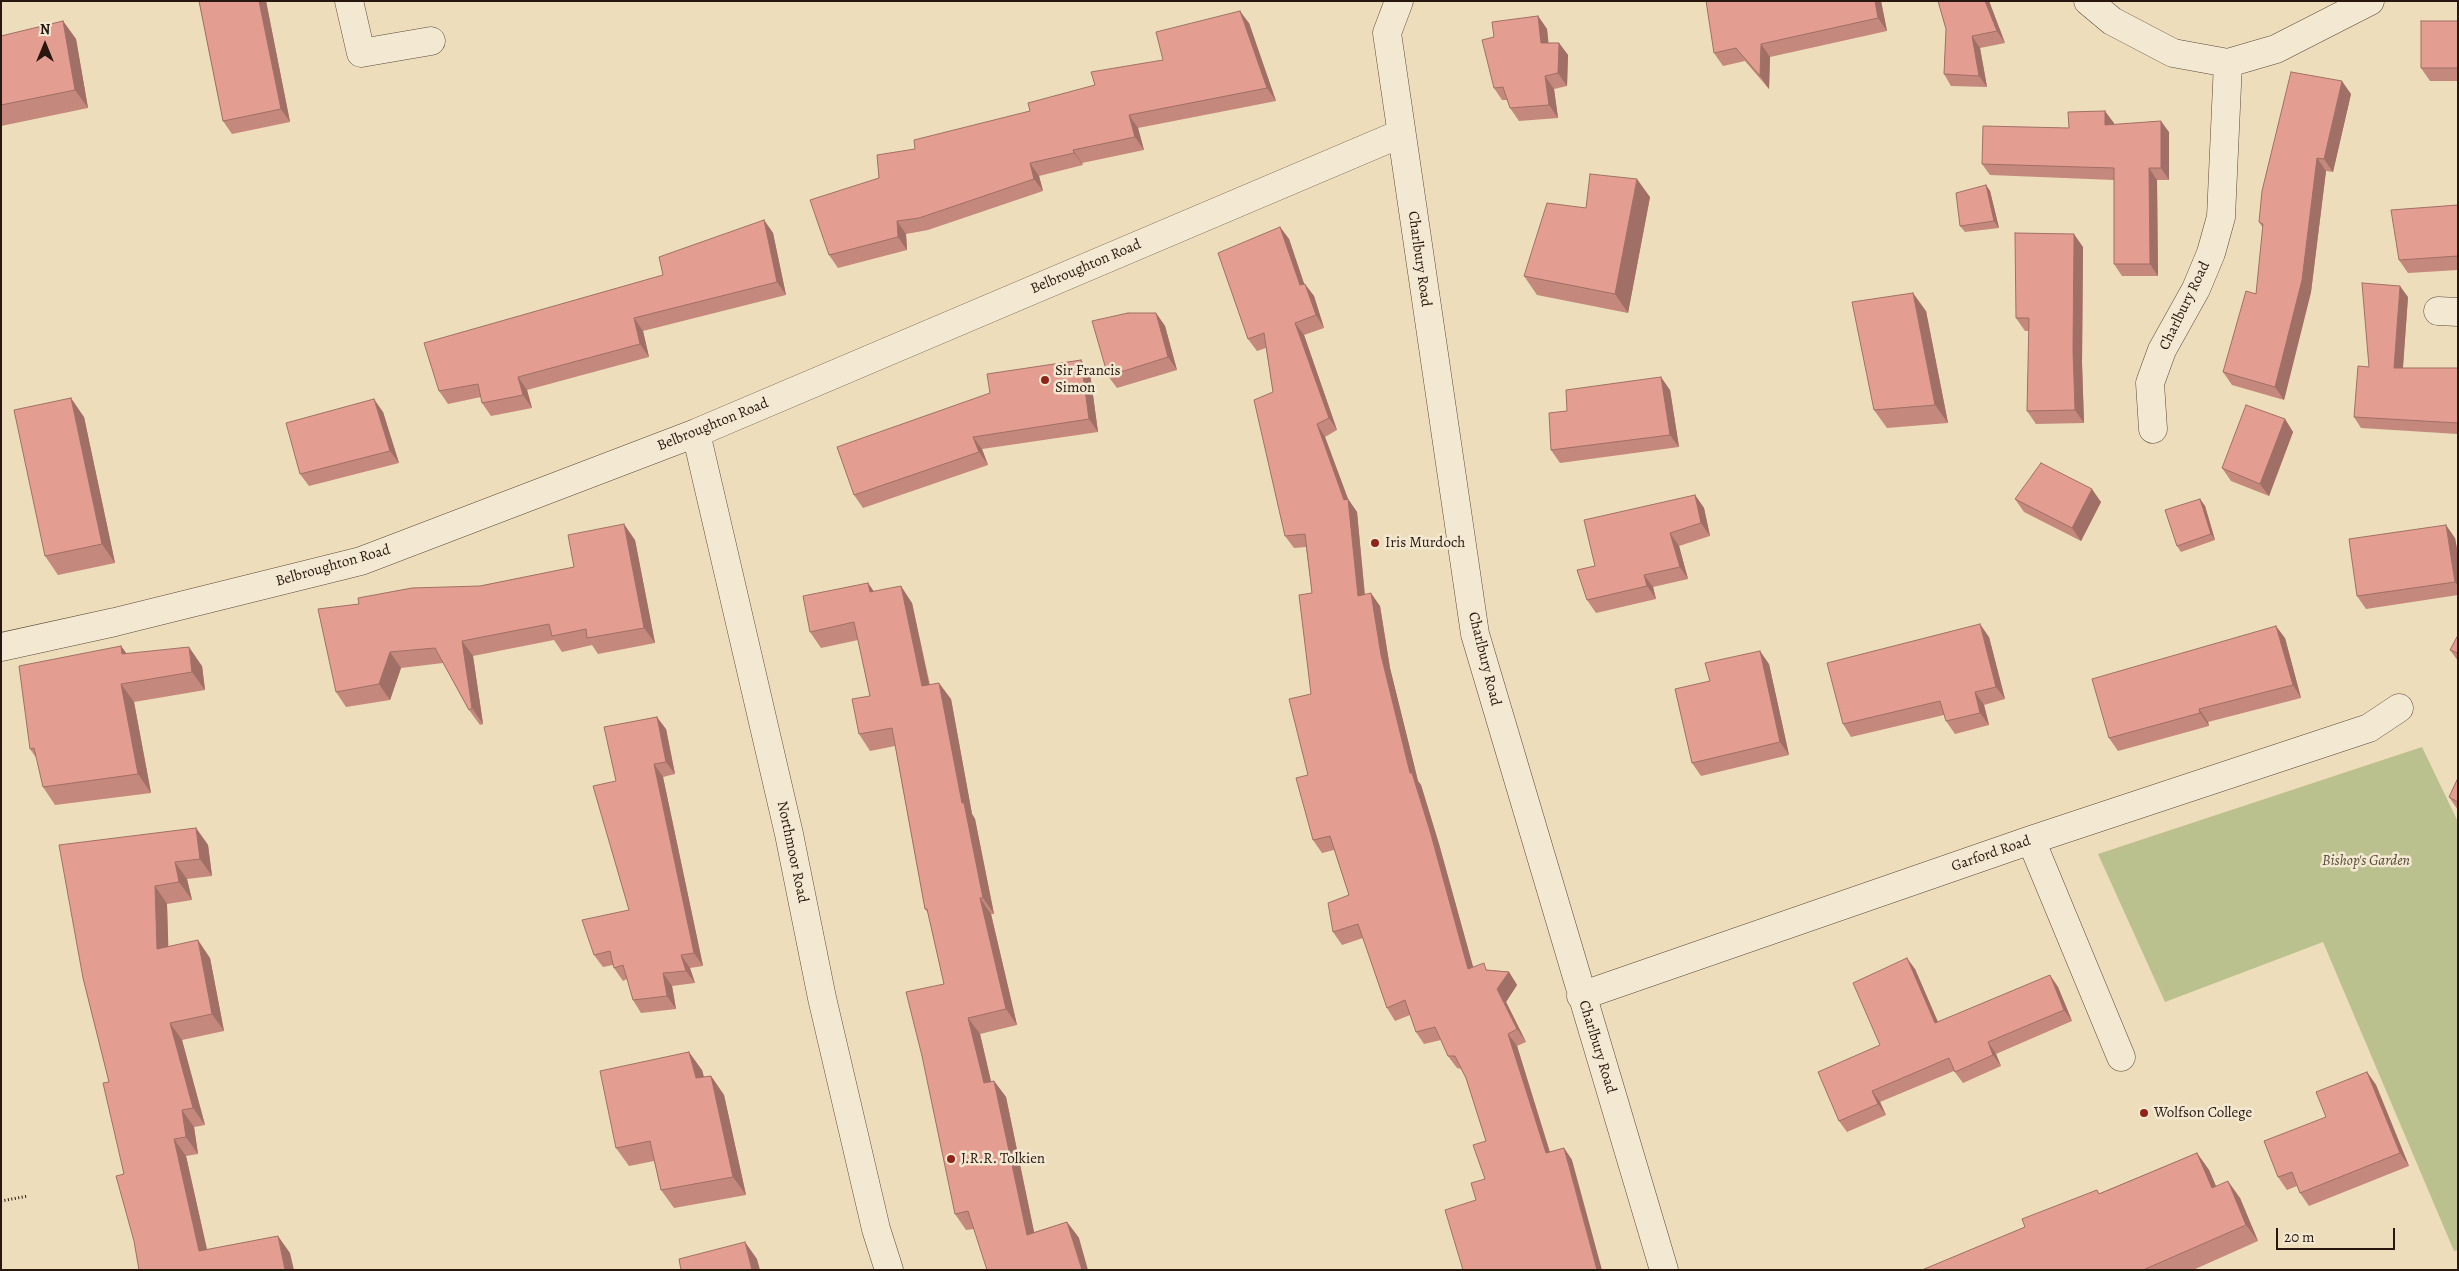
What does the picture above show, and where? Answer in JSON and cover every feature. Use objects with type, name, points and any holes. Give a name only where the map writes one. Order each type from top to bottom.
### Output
[{"type":"street","points":[[349,1],[361,53],[431,41]]},
{"type":"street","name":"Charlbury Road","points":[[1399,1],[1387,33],[1400,134],[1475,634],[1664,1270]]},
{"type":"street","points":[[2088,1],[2112,21],[2173,53],[2228,63],[2276,49],[2370,1]]},
{"type":"street","name":"Charlbury Road","points":[[2153,429],[2150,383],[2162,350],[2196,290],[2211,253],[2221,217],[2228,63]]},
{"type":"street","name":"Belbroughton Road","points":[[1,647],[116,622],[361,561],[696,433],[1400,134]]},
{"type":"street","name":"Northmoor Road","points":[[696,433],[789,834],[822,998],[876,1230],[889,1270]]},
{"type":"street","name":"Garford Road","points":[[1582,996],[2030,840],[2369,728],[2399,708]]},
{"type":"street","points":[[2030,840],[2121,1057]]},
{"type":"path","points":[[1,1201],[28,1196]]},
{"type":"green space","name":"Bishop's Garden","points":[[2422,747],[2458,822],[2458,1250],[2454,1251],[2323,942],[2165,1002],[2098,854]]},
{"type":"building","points":[[199,1],[259,1],[281,109],[223,121]]},
{"type":"building","points":[[1706,1],[1875,1],[1878,18],[1761,44],[1760,76],[1736,48],[1714,53]]},
{"type":"building","points":[[1938,1],[1985,1],[1997,31],[1972,36],[1979,76],[1944,74],[1946,29]]},
{"type":"building","points":[[1240,11],[1267,88],[1129,115],[1135,137],[1073,150],[1074,153],[1030,163],[1034,179],[919,218],[897,221],[898,237],[829,255],[810,200],[879,178],[877,155],[915,149],[914,140],[1030,111],[1028,103],[1095,85],[1091,72],[1163,60],[1156,32]]},
{"type":"building","points":[[1538,16],[1541,43],[1559,43],[1558,73],[1545,76],[1549,105],[1510,108],[1503,87],[1494,88],[1482,40],[1494,37],[1492,22]]},
{"type":"building","points":[[63,21],[75,90],[1,105],[1,36]]},
{"type":"building","points":[[2421,21],[2458,21],[2458,68],[2421,68]]},
{"type":"building","points":[[2291,72],[2342,81],[2324,159],[2317,158],[2302,280],[2275,387],[2223,372],[2246,291],[2256,294],[2263,224],[2259,222],[2262,191]]},
{"type":"building","points":[[2105,111],[2105,125],[2161,121],[2161,168],[2149,168],[2150,264],[2114,264],[2114,168],[1982,164],[1983,126],[2069,128],[2068,112]]},
{"type":"building","points":[[1590,174],[1637,179],[1615,294],[1524,276],[1547,203],[1586,208]]},
{"type":"building","points":[[1986,185],[1994,221],[1960,226],[1956,193]]},
{"type":"building","points":[[2458,205],[2458,256],[2399,260],[2391,210]]},
{"type":"building","points":[[764,220],[777,282],[634,318],[640,344],[518,377],[523,395],[482,403],[478,384],[439,391],[424,343],[663,275],[659,257]]},
{"type":"building","points":[[1280,227],[1300,285],[1305,284],[1316,315],[1295,323],[1329,418],[1317,424],[1344,500],[1348,499],[1358,596],[1371,593],[1381,655],[1410,773],[1412,773],[1430,831],[1468,969],[1484,963],[1486,970],[1509,972],[1497,989],[1517,1029],[1508,1034],[1546,1153],[1564,1148],[1597,1270],[1463,1270],[1445,1210],[1476,1200],[1471,1183],[1485,1179],[1473,1145],[1486,1141],[1466,1078],[1455,1056],[1448,1056],[1435,1027],[1416,1032],[1405,1000],[1387,1008],[1358,924],[1333,932],[1328,903],[1349,895],[1330,836],[1313,840],[1296,778],[1308,775],[1289,699],[1311,694],[1299,595],[1312,593],[1305,534],[1285,536],[1254,400],[1273,392],[1264,333],[1248,339],[1218,253]]},
{"type":"building","points":[[2015,233],[2074,234],[2073,350],[2075,410],[2027,411],[2029,318],[2016,318]]},
{"type":"building","points":[[2362,283],[2400,286],[2394,368],[2458,368],[2458,423],[2354,417],[2358,366],[2369,367]]},
{"type":"building","points":[[1913,293],[1935,405],[1874,410],[1852,302]]},
{"type":"building","points":[[1128,313],[1156,313],[1168,357],[1108,376],[1092,321]]},
{"type":"building","points":[[1081,360],[1089,419],[973,437],[979,452],[854,495],[837,447],[990,393],[987,374]]},
{"type":"building","points":[[1661,377],[1670,435],[1551,450],[1549,413],[1567,411],[1566,390]]},
{"type":"building","points":[[71,398],[102,544],[45,556],[14,410]]},
{"type":"building","points":[[374,399],[390,451],[300,474],[286,423]]},
{"type":"building","points":[[2246,405],[2285,419],[2260,484],[2222,468]]},
{"type":"building","points":[[2041,463],[2092,489],[2072,528],[2015,499]]},
{"type":"building","points":[[1695,495],[1701,523],[1670,533],[1680,567],[1644,575],[1647,586],[1587,600],[1577,570],[1595,566],[1584,520]]},
{"type":"building","points":[[2200,499],[2211,534],[2177,546],[2165,510]]},
{"type":"building","points":[[624,524],[644,628],[587,638],[586,629],[552,636],[549,624],[462,641],[472,708],[469,710],[435,648],[390,652],[379,684],[336,692],[318,609],[359,604],[358,598],[412,588],[480,586],[574,567],[568,535]]},
{"type":"building","points":[[2446,525],[2455,582],[2357,596],[2349,539]]},
{"type":"building","points":[[868,583],[870,592],[901,586],[922,686],[939,683],[962,803],[964,803],[983,898],[980,898],[1006,1009],[968,1018],[984,1083],[994,1081],[1027,1235],[1067,1222],[1082,1270],[987,1270],[968,1211],[955,1214],[922,1056],[906,992],[944,984],[927,909],[925,909],[892,728],[859,734],[852,699],[870,696],[854,622],[810,632],[803,596]]},
{"type":"building","points":[[1980,624],[1996,687],[1975,692],[1980,713],[1946,721],[1940,701],[1843,724],[1827,663]]},
{"type":"building","points":[[2276,626],[2293,685],[2199,709],[2200,713],[2109,738],[2092,679]]},
{"type":"building","points":[[2458,635],[2458,653],[2450,650]]},
{"type":"building","points":[[121,646],[122,654],[189,647],[192,672],[121,684],[138,774],[43,787],[34,748],[30,749],[19,666]]},
{"type":"building","points":[[1760,651],[1780,742],[1692,763],[1675,689],[1710,681],[1705,663]]},
{"type":"building","points":[[657,717],[666,762],[654,764],[694,953],[681,955],[686,971],[663,973],[667,996],[633,1000],[623,965],[614,968],[610,951],[594,955],[582,920],[629,910],[593,786],[616,781],[604,727]]},
{"type":"building","points":[[2458,778],[2458,802],[2449,797]]},
{"type":"building","points":[[196,828],[200,859],[175,862],[179,882],[155,886],[157,949],[198,940],[212,1014],[170,1023],[193,1108],[182,1110],[186,1137],[174,1139],[199,1251],[278,1236],[285,1270],[139,1270],[134,1241],[116,1176],[124,1174],[103,1083],[109,1082],[83,978],[59,845]]},
{"type":"building","points":[[1907,958],[1935,1023],[2050,975],[2064,1010],[1988,1042],[1993,1055],[1955,1072],[1949,1058],[1872,1091],[1878,1104],[1839,1121],[1818,1072],[1880,1045],[1853,983]]},
{"type":"building","points":[[689,1052],[696,1078],[711,1076],[733,1177],[661,1190],[650,1141],[616,1148],[600,1071]]},
{"type":"building","points":[[2367,1072],[2400,1153],[2300,1193],[2292,1172],[2278,1177],[2264,1141],[2326,1117],[2316,1092]]},
{"type":"building","points":[[2197,1153],[2212,1188],[2228,1181],[2246,1225],[2143,1270],[1922,1270],[2025,1227],[2022,1219],[2097,1190],[2099,1194]]},
{"type":"building","points":[[745,1242],[752,1270],[681,1270],[679,1259]]},
{"type":"place","name":"Sir Francis Simon","points":[[1045,380]]},
{"type":"place","name":"Iris Murdoch","points":[[1375,543]]},
{"type":"place","name":"Wolfson College","points":[[2144,1113]]},
{"type":"place","name":"J.R.R. Tolkien","points":[[951,1159]]}]
